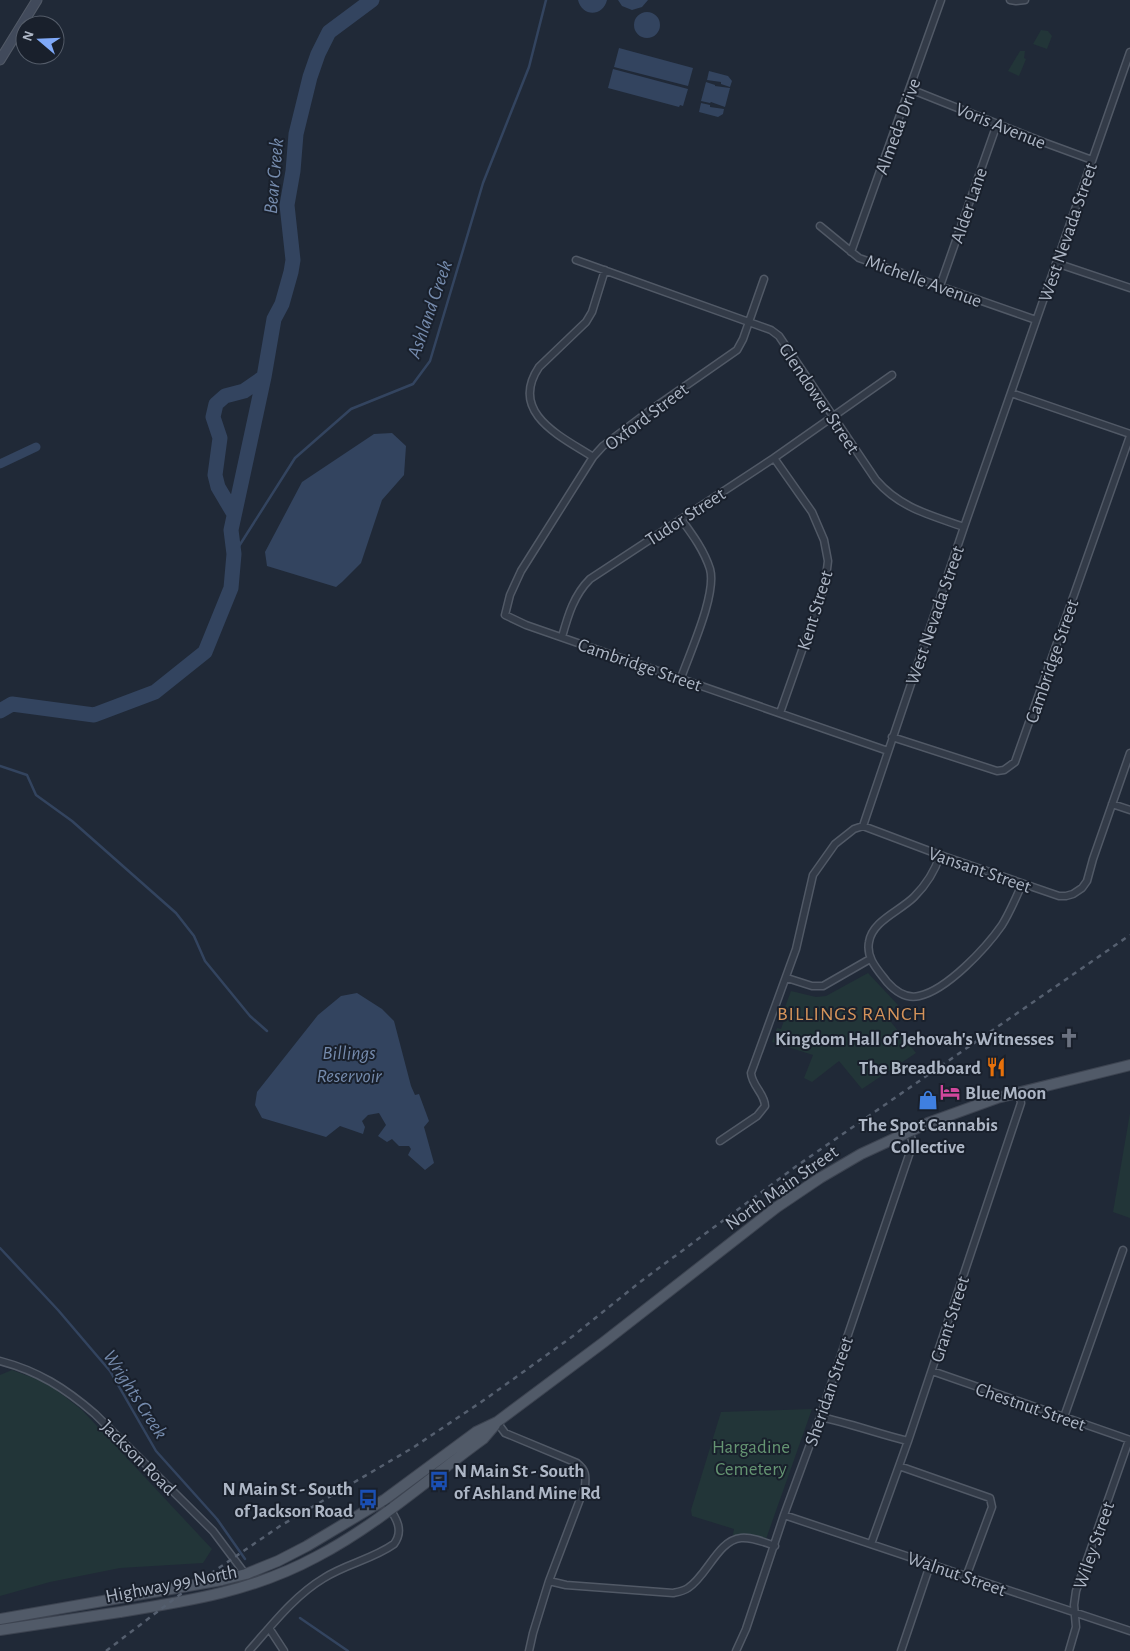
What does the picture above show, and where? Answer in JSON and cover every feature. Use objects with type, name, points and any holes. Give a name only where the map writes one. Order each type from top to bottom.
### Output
[{"type":"main road","name":"North Main Street","points":[[384,1500],[476,1432],[497,1422],[604,1342],[776,1208],[820,1178],[861,1154],[946,1116],[1019,1092],[1130,1065]]},
{"type":"main road","name":"North Main Street","points":[[390,1510],[483,1439],[497,1422]]},
{"type":"main road","name":"Highway 99 North","points":[[0,1619],[222,1580],[246,1574],[278,1561],[306,1546],[384,1500]]},
{"type":"main road","name":"Highway 99 North","points":[[0,1630],[191,1601],[251,1585],[284,1573],[316,1557],[346,1540],[390,1510]]},
{"type":"street","points":[[0,60],[37,0]]},
{"type":"street","name":"Almeda Drive","points":[[851,252],[941,0]]},
{"type":"street","points":[[1010,0],[1025,0]]},
{"type":"street","name":"West Nevada Street","points":[[863,826],[964,527],[1130,52]]},
{"type":"street","name":"Voris Avenue","points":[[910,89],[1092,160]]},
{"type":"street","name":"Alder Lane","points":[[940,286],[996,124]]},
{"type":"street","name":"Michelle Avenue","points":[[820,226],[859,258],[1036,320]]},
{"type":"street","name":"Glendower Street","points":[[576,260],[771,330],[779,336],[885,491],[901,503],[964,527]]},
{"type":"street","points":[[1056,263],[1130,288]]},
{"type":"street","points":[[593,457],[541,422],[533,408],[530,387],[539,367],[586,322],[592,312],[606,270]]},
{"type":"street","name":"Oxford Street","points":[[533,627],[505,615],[510,595],[521,571],[593,457],[614,436],[737,350],[764,279]]},
{"type":"street","name":"Tudor Street","points":[[562,637],[572,605],[583,586],[590,579],[774,458],[892,375]]},
{"type":"street","points":[[1011,393],[1130,435]]},
{"type":"street","name":"Cambridge Street","points":[[892,737],[997,771],[1010,767],[1015,762],[1130,435]]},
{"type":"street","name":"Kent Street","points":[[774,458],[812,512],[824,540],[828,561],[824,585],[780,713]]},
{"type":"street","points":[[681,519],[699,545],[708,563],[711,592],[681,678]]},
{"type":"street","name":"Cambridge Street","points":[[533,627],[888,752]]},
{"type":"street","points":[[1130,753],[1112,804],[1130,810]]},
{"type":"street","name":"Vansant Street","points":[[863,826],[940,856],[1059,896],[1066,896],[1082,888],[1090,874],[1093,859],[1112,804]]},
{"type":"street","points":[[720,1141],[757,1116],[765,1106],[765,1102],[753,1082],[751,1073],[787,978],[800,933],[806,898],[813,875],[835,844],[854,829],[863,826]]},
{"type":"street","points":[[940,856],[927,881],[914,897],[873,930],[868,946],[870,960],[892,988],[904,995],[918,997],[927,994],[954,976],[980,952],[1002,924],[1022,884]]},
{"type":"street","points":[[787,978],[812,986],[823,986],[870,960]]},
{"type":"street","name":"Grant Street","points":[[871,1544],[932,1371],[1021,1103],[1019,1092]]},
{"type":"street","name":"Sheridan Street","points":[[736,1651],[746,1629],[784,1515],[820,1417],[913,1143],[909,1131]]},
{"type":"street","points":[[1064,1417],[1123,1250]]},
{"type":"street","name":"Jackson Road","points":[[0,1361],[35,1373],[55,1383],[95,1414],[213,1531],[246,1574],[251,1585]]},
{"type":"street","name":"Chestnut Street","points":[[932,1371],[1129,1440]]},
{"type":"street","points":[[820,1417],[908,1441]]},
{"type":"street","points":[[497,1422],[505,1433],[571,1460],[581,1466],[584,1471],[585,1486],[549,1581],[533,1633],[530,1651]]},
{"type":"street","name":"Wiley Street","points":[[1069,1651],[1076,1627],[1074,1605],[1076,1591],[1129,1440]]},
{"type":"street","points":[[899,1466],[990,1498],[992,1506],[966,1577]]},
{"type":"street","points":[[249,1651],[307,1590],[324,1578],[394,1544],[398,1540],[399,1526],[384,1500]]},
{"type":"street","name":"Walnut Street","points":[[784,1515],[1130,1631]]},
{"type":"street","points":[[549,1581],[566,1585],[673,1593],[688,1588],[695,1582],[728,1543],[737,1539],[749,1539],[775,1546]]},
{"type":"street","points":[[901,1651],[930,1565]]},
{"type":"street","points":[[269,1628],[284,1651]]},
{"type":"green space","points":[[1041,30],[1048,31],[1052,36],[1047,49],[1033,44]]},
{"type":"green space","points":[[1020,51],[1025,51],[1024,58],[1026,59],[1019,76],[1008,71]]},
{"type":"green space","points":[[868,973],[898,1005],[886,1016],[916,1053],[862,1089],[839,1061],[812,1082],[804,1078],[813,1055],[772,1042],[777,1028],[781,1029],[788,1009],[785,1007],[791,991],[816,997],[826,996]]},
{"type":"green space","points":[[1130,1113],[1130,1218],[1113,1212]]},
{"type":"green space","points":[[12,1370],[39,1380],[55,1389],[82,1410],[212,1549],[203,1563],[120,1568],[50,1582],[0,1596],[0,1375]]},
{"type":"green space","name":"Hargadine Cemetery","points":[[812,1409],[766,1539],[733,1535],[734,1529],[692,1516],[691,1510],[721,1412]]},
{"type":"water","points":[[578,0],[607,0],[601,10],[592,13],[584,10]]},
{"type":"water","points":[[618,0],[648,0],[642,7],[632,10],[622,6]]},
{"type":"water","points":[[647,12],[656,16],[660,25],[656,34],[647,38],[638,34],[634,25],[638,16]]},
{"type":"water","points":[[619,48],[693,68],[688,86],[614,67]]},
{"type":"water","points":[[613,69],[688,89],[683,106],[680,105],[679,107],[608,88]]},
{"type":"water","points":[[709,71],[728,76],[732,81],[730,87],[721,84],[721,82],[707,80]]},
{"type":"water","points":[[706,82],[715,86],[730,88],[725,107],[701,101]]},
{"type":"water","points":[[701,103],[710,105],[710,107],[724,109],[723,114],[718,117],[699,112]]},
{"type":"water","points":[[392,433],[406,446],[404,475],[382,500],[361,563],[336,587],[267,566],[265,552],[302,482],[374,434]]},
{"type":"water","name":"Billings Reservoir","points":[[357,993],[382,1009],[394,1021],[411,1086],[415,1095],[419,1094],[429,1121],[424,1127],[434,1163],[425,1170],[408,1155],[411,1149],[409,1146],[399,1146],[392,1139],[387,1142],[378,1136],[386,1125],[379,1113],[368,1115],[362,1121],[365,1127],[363,1134],[340,1126],[326,1137],[262,1118],[255,1105],[257,1092],[318,1015],[341,996]]},
{"type":"waterway","name":"Bear Creek","points":[[0,711],[12,704],[94,715],[155,692],[205,652],[231,588],[234,554],[231,530],[264,377],[274,319],[282,304],[291,272],[293,260],[287,205],[293,171],[296,134],[310,77],[318,54],[329,32],[372,0]]},
{"type":"waterway","name":"Ashland Creek","points":[[234,554],[295,458],[351,409],[413,384],[430,361],[483,183],[529,67],[546,0]]},
{"type":"waterway","name":"Bear Creek","points":[[234,514],[218,487],[215,475],[220,438],[213,417],[216,404],[225,396],[244,391],[264,377]]},
{"type":"waterway","points":[[0,464],[36,447]]},
{"type":"waterway","points":[[0,766],[27,775],[36,795],[72,821],[176,913],[194,936],[205,961],[250,1016],[267,1031]]},
{"type":"waterway","name":"Wrights Creek","points":[[0,1248],[58,1310],[110,1371],[156,1451],[217,1519],[245,1559]]},
{"type":"waterway","name":"Wrights Creek","points":[[300,1618],[348,1651]]},
{"type":"railway","points":[[106,1651],[178,1596],[280,1526],[414,1447],[487,1398],[573,1336],[640,1282],[798,1165],[1130,935]]},
{"type":"place","name":"Kingdom Hall of Jehovah's Witnesses","points":[[1069,1038]]},
{"type":"place","name":"The Breadboard","points":[[996,1067]]},
{"type":"place","name":"Blue Moon","points":[[950,1092]]},
{"type":"place","name":"The Spot Cannabis Collective","points":[[928,1100]]},
{"type":"place","name":"N Main St - South of Ashland Mine Rd","points":[[439,1481]]},
{"type":"place","name":"N Main St - South of Jackson Road","points":[[368,1499]]},
{"type":"district","name":"BILLINGS RANCH","points":[[852,1013]]}]
